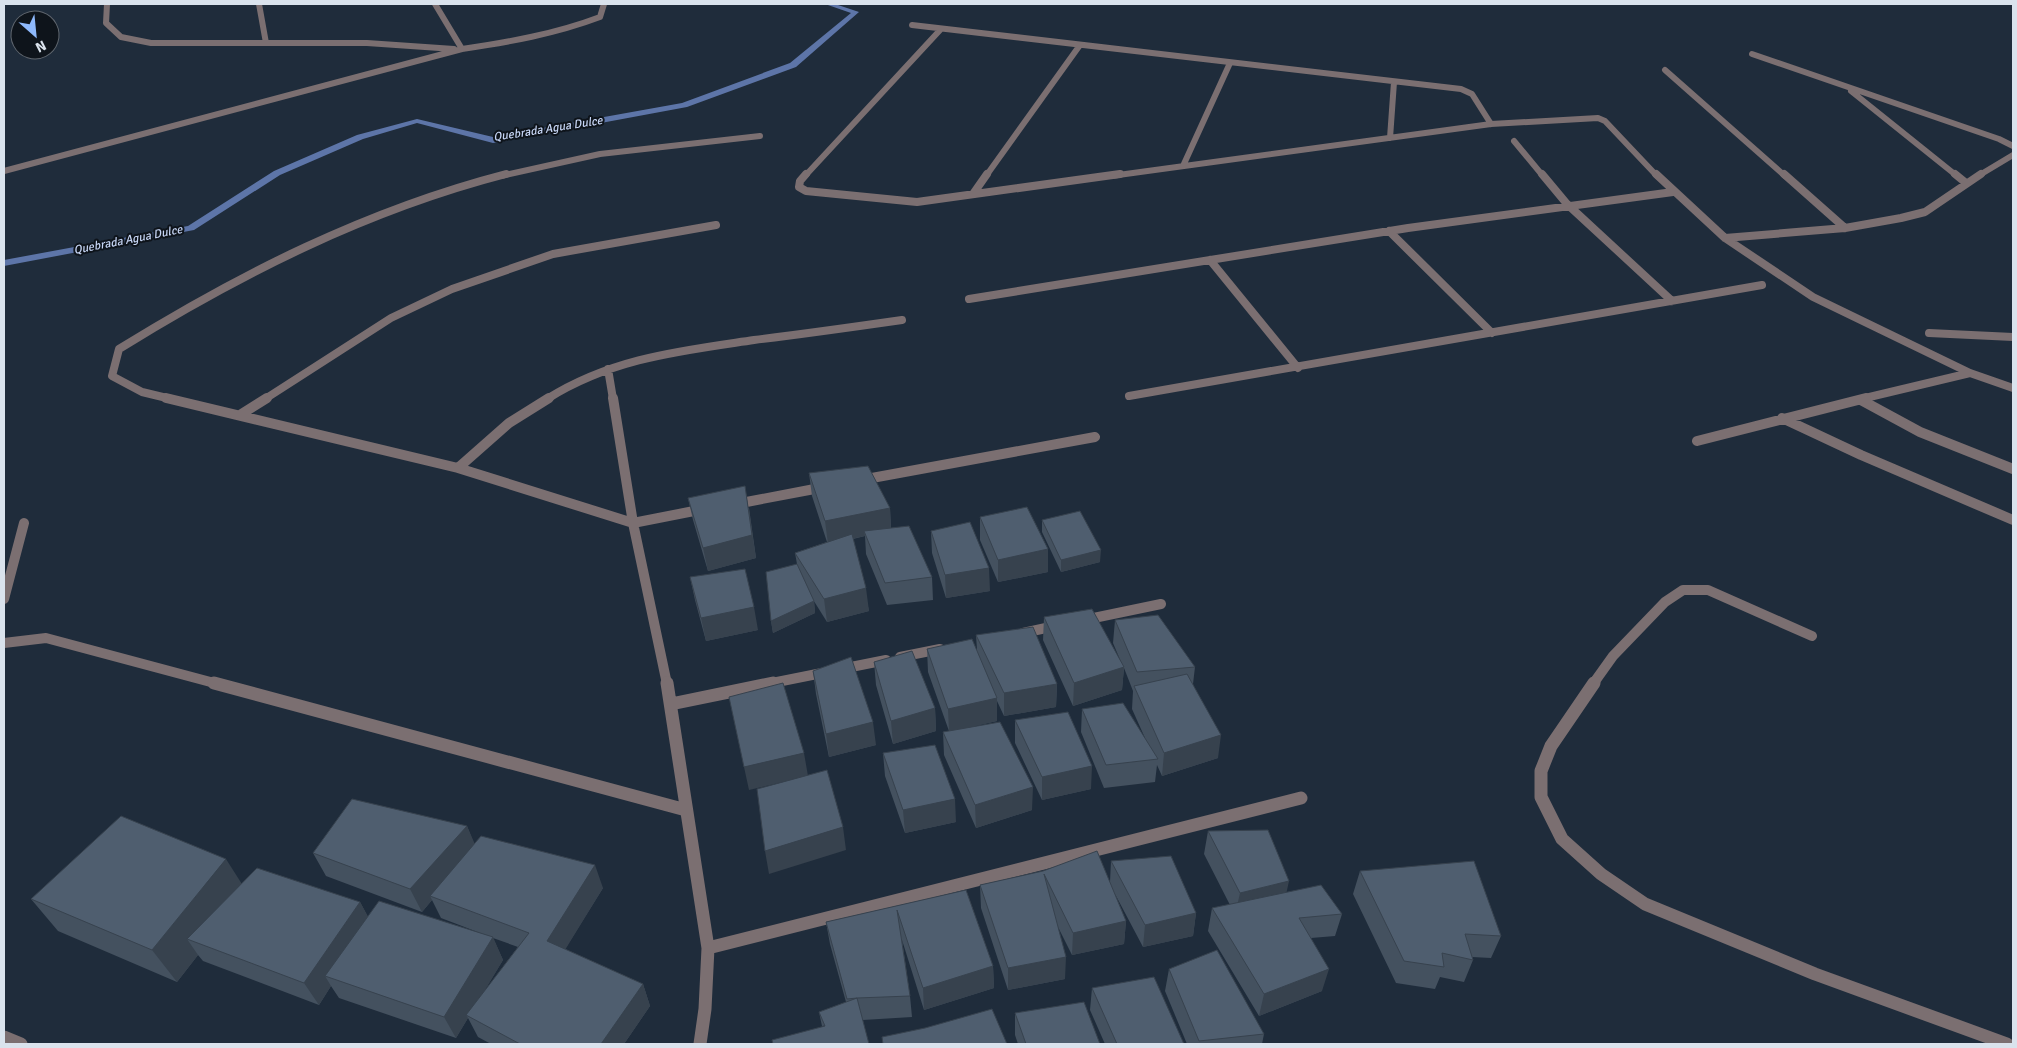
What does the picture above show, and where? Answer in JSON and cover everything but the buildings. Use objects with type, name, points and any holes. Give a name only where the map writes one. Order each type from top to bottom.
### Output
[{"type":"street","points":[[107,4],[106,23],[121,37],[151,43],[367,43],[462,50]]},
{"type":"street","points":[[259,4],[266,43]]},
{"type":"street","points":[[435,4],[462,50]]},
{"type":"street","points":[[4,171],[462,50],[570,29],[600,17],[604,4]]},
{"type":"street","points":[[912,25],[1462,89],[1472,94],[1490,124]]},
{"type":"street","points":[[940,29],[800,181],[799,187],[806,191],[917,202],[1490,124],[1602,119],[1673,192],[1725,238],[1813,297],[1970,373],[2013,388]]},
{"type":"street","points":[[973,194],[1080,45]]},
{"type":"street","points":[[1752,54],[1999,139],[2013,146]]},
{"type":"street","points":[[1183,166],[1230,63]]},
{"type":"street","points":[[1665,70],[1845,228]]},
{"type":"street","points":[[1390,138],[1394,82]]},
{"type":"street","points":[[1846,87],[1966,182]]},
{"type":"street","points":[[760,136],[603,154],[548,164],[436,195],[378,215],[269,263],[163,321],[119,349],[112,376],[142,392],[458,468],[633,522],[1095,437]]},
{"type":"street","points":[[1514,141],[1567,204],[1672,301]]},
{"type":"street","points":[[1725,238],[1845,228],[1925,212],[1966,182],[2013,155]]},
{"type":"street","points":[[969,299],[1389,231],[1567,204],[1673,192]]},
{"type":"street","points":[[240,415],[391,318],[452,289],[553,254],[716,225]]},
{"type":"street","points":[[1389,231],[1492,333]]},
{"type":"street","points":[[1210,260],[1298,368]]},
{"type":"street","points":[[1129,396],[1298,368],[1762,285]]},
{"type":"street","points":[[458,468],[509,423],[563,389],[608,369],[664,353],[902,320]]},
{"type":"street","points":[[1929,333],[2013,337]]},
{"type":"street","points":[[608,369],[633,522],[671,704],[708,948],[705,1009],[700,1044]]},
{"type":"street","points":[[1697,441],[1782,418],[1970,373]]},
{"type":"street","points":[[1861,400],[1920,432],[2013,469]]},
{"type":"street","points":[[1782,418],[1861,455],[2013,520]]},
{"type":"street","points":[[4,599],[24,523]]},
{"type":"street","points":[[1812,636],[1708,590],[1683,590],[1665,602],[1613,656],[1550,746],[1541,771],[1541,797],[1562,839],[1601,874],[1645,904],[1815,974],[2007,1044]]},
{"type":"street","points":[[1014,634],[1161,604]]},
{"type":"street","points":[[4,643],[22,639],[46,638],[686,810]]},
{"type":"street","points":[[671,704],[956,646]]},
{"type":"street","points":[[708,948],[1301,798]]},
{"type":"street","points":[[4,1037],[20,1044]]},
{"type":"waterway","name":"Quebrada Agua Dulce","points":[[4,263],[191,228],[277,173],[360,137],[417,121],[493,140],[684,105],[793,65],[856,12],[828,4]]}]
